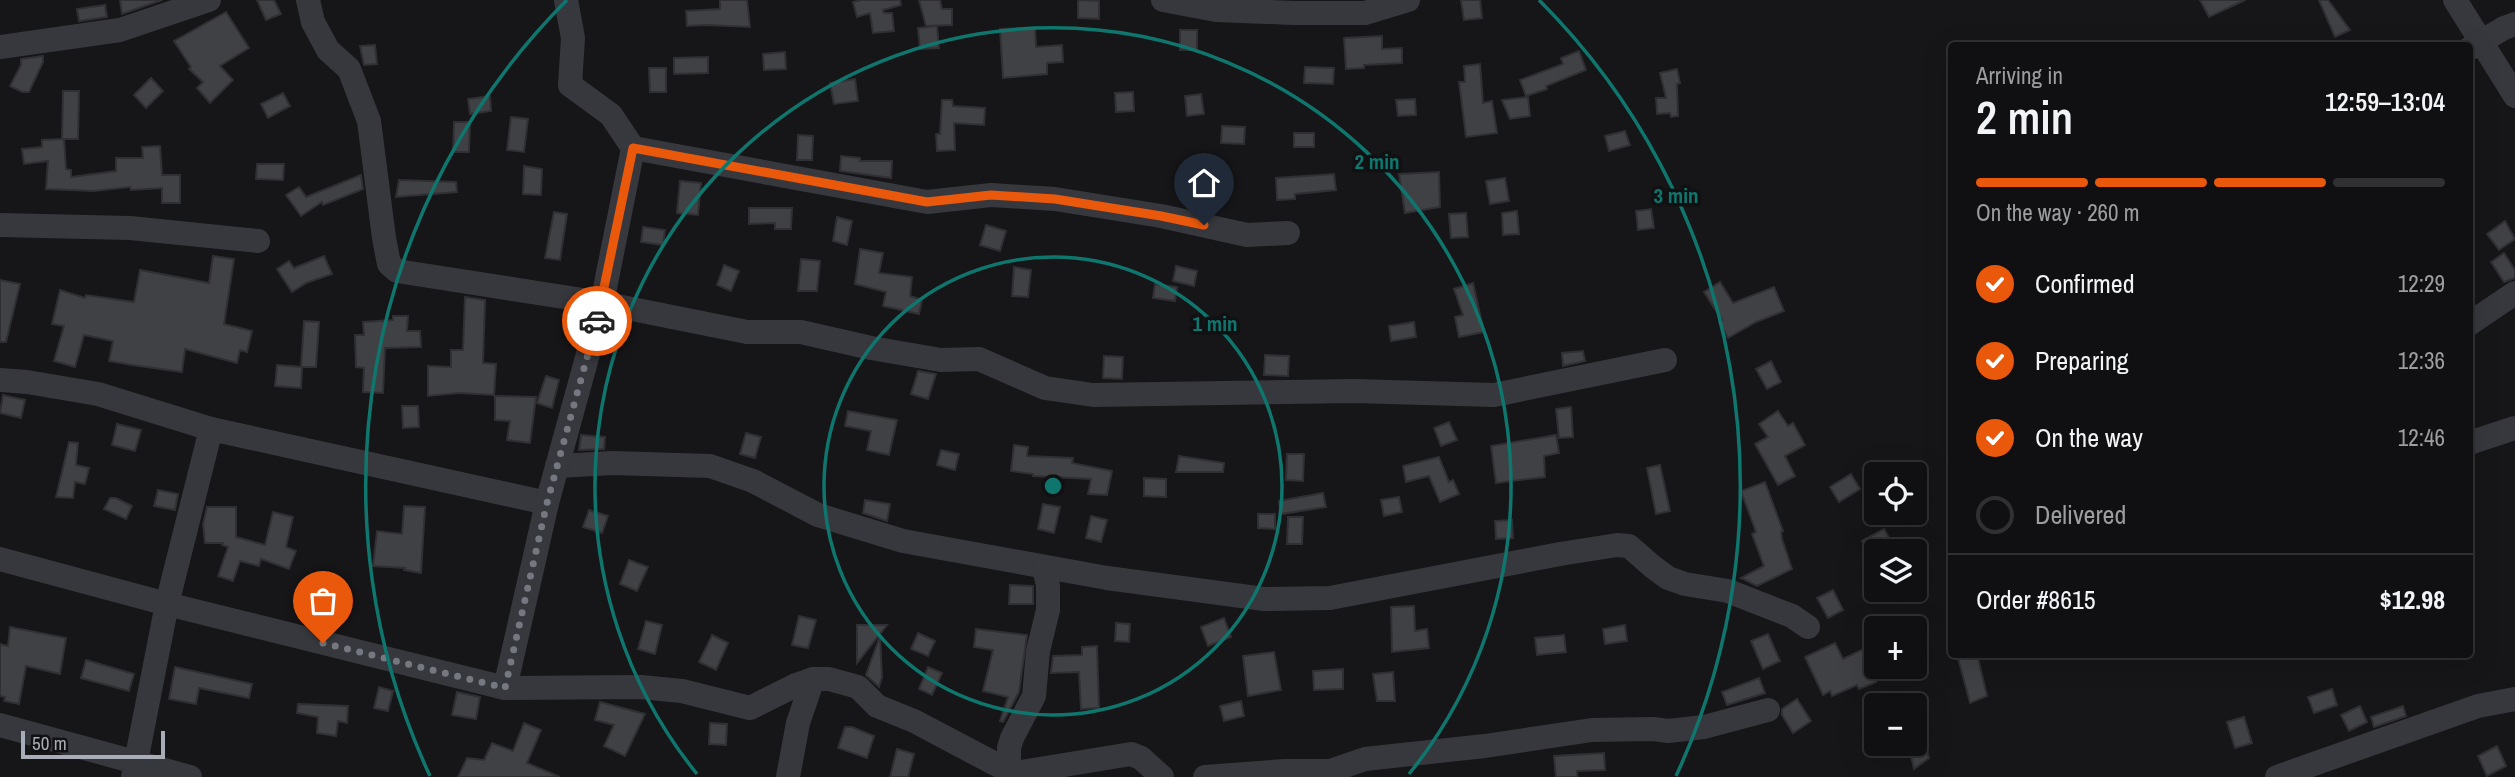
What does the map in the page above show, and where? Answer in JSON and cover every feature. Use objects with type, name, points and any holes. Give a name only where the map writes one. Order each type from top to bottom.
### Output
[{"type":"street","points":[[0,47],[120,30],[209,0]]},
{"type":"street","points":[[308,0],[313,22],[328,50],[349,69],[369,121],[384,238],[389,264],[397,271],[602,303],[747,332],[801,332],[940,360],[979,359],[1045,388],[1093,395],[1354,391],[1493,395],[1665,360]]},
{"type":"street","points":[[566,0],[573,38],[570,85],[611,116],[633,148],[927,202],[991,195],[1055,199],[1161,216],[1247,235],[1288,233]]},
{"type":"street","points":[[1163,0],[1216,10],[1294,13],[1365,13],[1408,0]]},
{"type":"street","points":[[2455,0],[2475,45],[2500,69],[2515,96]]},
{"type":"street","points":[[2475,45],[2515,23]]},
{"type":"street","points":[[505,688],[547,503],[602,303],[633,148]]},
{"type":"street","points":[[0,225],[130,228],[258,241]]},
{"type":"street","points":[[2473,321],[2515,293]]},
{"type":"street","points":[[0,380],[98,394],[211,429],[547,503]]},
{"type":"street","points":[[2473,442],[2515,428]]},
{"type":"street","points":[[134,769],[167,604],[211,429]]},
{"type":"street","points":[[557,466],[614,463],[710,466],[753,481],[818,515],[903,541],[1107,578],[1264,599],[1329,598],[1617,545],[1629,546],[1668,578],[1685,584],[1728,590],[1792,615],[1808,627]]},
{"type":"street","points":[[0,559],[167,604],[505,688],[640,687],[682,691],[750,708],[796,685],[813,680],[829,680],[858,687],[877,706],[914,721],[1015,773],[1131,754],[1141,758],[1162,777]]},
{"type":"street","points":[[1015,773],[1012,738],[1034,696],[1038,651],[1048,610],[1048,586],[1044,567]]},
{"type":"street","points":[[788,777],[798,723],[813,680]]},
{"type":"street","points":[[2277,777],[2478,706],[2515,699]]},
{"type":"street","points":[[1205,777],[1239,773],[1330,771],[1365,759],[1485,746],[1592,730],[1668,731],[1704,727],[1768,709]]},
{"type":"street","points":[[0,725],[134,769],[190,777]]},
{"type":"building","points":[[120,0],[162,0],[122,14]]},
{"type":"building","points":[[257,0],[274,0],[281,14],[266,20]]},
{"type":"building","points":[[720,0],[747,0],[750,27],[687,26],[686,11],[720,9]]},
{"type":"building","points":[[900,0],[901,5],[883,10],[884,13],[892,13],[894,31],[873,33],[870,13],[857,17],[853,2]]},
{"type":"building","points":[[919,0],[940,0],[942,9],[952,9],[952,25],[926,26]]},
{"type":"building","points":[[1078,0],[1099,1],[1099,19],[1078,18]]},
{"type":"building","points":[[1461,0],[1480,0],[1482,18],[1464,20]]},
{"type":"building","points":[[2200,0],[2245,0],[2209,17]]},
{"type":"building","points":[[2319,0],[2328,0],[2350,30],[2335,37]]},
{"type":"building","points":[[105,5],[107,17],[79,21],[77,9]]},
{"type":"building","points":[[226,12],[249,48],[220,66],[233,80],[210,103],[197,88],[203,82],[189,69],[191,67],[174,41]]},
{"type":"building","points":[[937,26],[939,48],[920,49],[918,28]]},
{"type":"building","points":[[1035,28],[1036,47],[1062,45],[1063,62],[1047,63],[1047,74],[1003,78],[1000,29]]},
{"type":"building","points":[[1180,30],[1197,30],[1197,50],[1180,50]]},
{"type":"building","points":[[1382,36],[1382,49],[1402,48],[1402,63],[1346,69],[1344,38]]},
{"type":"building","points":[[375,45],[377,64],[364,65],[360,46]]},
{"type":"building","points":[[1579,51],[1586,70],[1526,96],[1520,80],[1563,64],[1561,58]]},
{"type":"building","points":[[785,52],[786,69],[764,70],[763,54]]},
{"type":"building","points":[[43,56],[43,62],[29,92],[22,92],[10,86],[21,65],[21,59]]},
{"type":"building","points":[[708,57],[708,73],[674,74],[674,58]]},
{"type":"building","points":[[1480,64],[1483,103],[1492,101],[1497,133],[1466,137],[1459,82],[1465,82],[1464,66]]},
{"type":"building","points":[[1305,67],[1334,68],[1333,84],[1304,83]]},
{"type":"building","points":[[649,68],[666,68],[666,92],[650,92]]},
{"type":"building","points":[[1677,69],[1680,83],[1677,84],[1678,116],[1671,117],[1670,113],[1657,114],[1656,98],[1666,98],[1660,73]]},
{"type":"building","points":[[151,78],[163,91],[146,108],[134,95]]},
{"type":"building","points":[[855,79],[858,101],[834,104],[830,83]]},
{"type":"building","points":[[63,91],[79,91],[78,139],[62,139]]},
{"type":"building","points":[[1133,92],[1134,111],[1116,112],[1115,93]]},
{"type":"building","points":[[283,93],[290,106],[268,118],[261,104]]},
{"type":"building","points":[[1201,94],[1204,114],[1187,116],[1185,96]]},
{"type":"building","points":[[490,96],[491,111],[470,114],[468,99]]},
{"type":"building","points":[[1528,97],[1530,116],[1510,119],[1502,100]]},
{"type":"building","points":[[1415,99],[1416,115],[1398,116],[1396,100]]},
{"type":"building","points":[[942,100],[952,100],[953,106],[985,108],[984,125],[954,123],[955,150],[937,151],[936,134],[940,134]]},
{"type":"building","points":[[511,117],[528,119],[524,152],[507,150]]},
{"type":"building","points":[[454,122],[470,122],[469,152],[453,152]]},
{"type":"building","points":[[1222,126],[1245,127],[1244,144],[1221,143]]},
{"type":"building","points":[[1625,131],[1630,145],[1609,151],[1605,136]]},
{"type":"building","points":[[1294,133],[1314,133],[1314,147],[1294,147]]},
{"type":"building","points":[[798,135],[813,136],[812,160],[797,160]]},
{"type":"building","points":[[64,139],[66,169],[71,170],[71,177],[116,171],[116,158],[143,158],[142,147],[160,146],[162,175],[180,175],[180,203],[162,203],[162,188],[131,190],[130,187],[94,191],[46,189],[48,161],[24,164],[22,149],[42,147],[42,140]]},
{"type":"building","points":[[841,156],[860,158],[860,161],[892,161],[891,178],[840,171]]},
{"type":"building","points":[[257,164],[284,164],[283,180],[256,179]]},
{"type":"building","points":[[524,166],[542,169],[541,195],[523,194]]},
{"type":"building","points":[[1439,172],[1440,207],[1405,213],[1399,174]]},
{"type":"building","points":[[1334,174],[1336,190],[1295,194],[1295,199],[1277,200],[1276,178]]},
{"type":"building","points":[[361,175],[363,189],[323,205],[322,202],[301,216],[286,195],[299,187],[306,197]]},
{"type":"building","points":[[1505,178],[1509,201],[1490,204],[1486,181]]},
{"type":"building","points":[[399,180],[456,182],[457,192],[396,197]]},
{"type":"building","points":[[680,181],[701,183],[698,215],[677,213]]},
{"type":"building","points":[[749,208],[792,208],[791,229],[775,229],[775,223],[749,224]]},
{"type":"building","points":[[1651,209],[1654,228],[1638,230],[1636,211]]},
{"type":"building","points":[[1517,211],[1519,234],[1503,235],[1502,213]]},
{"type":"building","points":[[554,212],[567,214],[560,260],[545,258]]},
{"type":"building","points":[[1466,213],[1468,237],[1451,238],[1449,214]]},
{"type":"building","points":[[837,217],[852,221],[847,245],[833,241]]},
{"type":"building","points":[[2505,221],[2515,239],[2499,250],[2487,234]]},
{"type":"building","points":[[986,225],[1006,231],[1000,251],[980,245]]},
{"type":"building","points":[[643,227],[665,230],[663,245],[641,242]]},
{"type":"building","points":[[860,249],[883,253],[879,273],[912,277],[910,296],[922,300],[919,314],[883,306],[886,292],[855,284]]},
{"type":"building","points":[[2504,253],[2515,270],[2515,278],[2504,282],[2491,262]]},
{"type":"building","points":[[213,256],[234,259],[224,324],[252,331],[247,352],[240,350],[237,363],[185,349],[182,372],[109,361],[113,341],[84,335],[75,367],[54,361],[64,326],[52,324],[60,290],[85,298],[86,295],[134,302],[140,270],[209,283]]},
{"type":"building","points":[[324,256],[332,274],[306,283],[292,292],[277,269],[289,261],[294,268]]},
{"type":"building","points":[[801,259],[820,261],[817,291],[798,291]]},
{"type":"building","points":[[724,265],[739,271],[731,291],[717,285]]},
{"type":"building","points":[[1176,266],[1197,271],[1194,286],[1173,281]]},
{"type":"building","points":[[1014,267],[1031,270],[1028,297],[1012,296]]},
{"type":"building","points":[[0,280],[20,284],[6,342],[0,342]]},
{"type":"building","points":[[1720,282],[1733,303],[1774,287],[1784,311],[1756,322],[1728,338],[1719,322],[1722,320],[1704,292]]},
{"type":"building","points":[[1473,283],[1484,332],[1459,337],[1455,317],[1463,315],[1454,289]]},
{"type":"building","points":[[1155,284],[1177,287],[1175,301],[1153,298]]},
{"type":"building","points":[[465,297],[485,300],[483,363],[496,364],[494,395],[459,393],[428,396],[428,366],[451,367],[451,350],[463,350]]},
{"type":"building","points":[[393,316],[408,316],[407,331],[420,331],[421,347],[385,348],[383,393],[363,392],[364,368],[356,367],[355,335],[364,335],[363,322],[393,320]]},
{"type":"building","points":[[304,321],[319,322],[316,367],[301,367]]},
{"type":"building","points":[[1414,322],[1416,337],[1391,341],[1389,326]]},
{"type":"building","points":[[1583,351],[1585,361],[1563,366],[1562,353]]},
{"type":"building","points":[[1265,355],[1289,356],[1288,376],[1264,375]]},
{"type":"building","points":[[1104,356],[1123,357],[1122,379],[1103,378]]},
{"type":"building","points":[[1771,361],[1781,382],[1767,389],[1756,369]]},
{"type":"building","points":[[277,365],[302,367],[301,388],[275,386]]},
{"type":"building","points":[[918,371],[936,374],[928,399],[911,394]]},
{"type":"building","points":[[546,376],[559,380],[552,408],[537,403]]},
{"type":"building","points":[[3,395],[25,400],[21,418],[0,413]]},
{"type":"building","points":[[495,396],[536,397],[530,443],[507,440],[510,421],[495,420]]},
{"type":"building","points":[[402,406],[418,406],[419,427],[403,428]]},
{"type":"building","points":[[1571,407],[1573,437],[1559,438],[1556,409]]},
{"type":"building","points":[[848,411],[897,420],[889,455],[867,450],[871,431],[845,426]]},
{"type":"building","points":[[1778,411],[1788,426],[1793,423],[1805,445],[1785,456],[1795,476],[1778,485],[1755,444],[1768,437],[1759,424]]},
{"type":"building","points":[[1449,422],[1457,440],[1441,446],[1434,428]]},
{"type":"building","points":[[117,424],[141,430],[135,451],[112,445]]},
{"type":"building","points":[[746,433],[761,437],[755,458],[740,454]]},
{"type":"building","points":[[581,435],[605,437],[604,449],[579,450]]},
{"type":"building","points":[[1556,435],[1559,453],[1544,456],[1545,477],[1496,483],[1491,446]]},
{"type":"building","points":[[69,442],[78,443],[76,465],[89,468],[85,484],[75,482],[73,498],[56,497]]},
{"type":"building","points":[[1014,445],[1028,447],[1027,456],[1073,458],[1072,463],[1112,471],[1107,495],[1088,494],[1091,479],[1033,476],[1011,471]]},
{"type":"building","points":[[941,450],[959,454],[955,470],[937,465]]},
{"type":"building","points":[[1287,454],[1304,454],[1303,481],[1286,480]]},
{"type":"building","points":[[1179,456],[1224,463],[1223,472],[1176,472]]},
{"type":"building","points":[[1439,457],[1449,482],[1453,480],[1459,494],[1440,502],[1429,476],[1406,482],[1403,466]]},
{"type":"building","points":[[1660,465],[1670,511],[1656,514],[1647,468]]},
{"type":"building","points":[[1851,474],[1860,489],[1839,502],[1830,487]]},
{"type":"building","points":[[1144,478],[1166,479],[1166,497],[1144,496]]},
{"type":"building","points":[[1765,482],[1783,531],[1782,539],[1792,569],[1757,586],[1741,578],[1764,566],[1752,534],[1756,532],[1741,491]]},
{"type":"building","points":[[158,490],[178,494],[175,510],[154,506]]},
{"type":"building","points":[[1323,493],[1326,507],[1281,514],[1279,501]]},
{"type":"building","points":[[1399,497],[1402,512],[1384,516],[1381,500]]},
{"type":"building","points":[[110,498],[132,506],[126,519],[104,509]]},
{"type":"building","points":[[865,500],[890,504],[887,521],[863,513]]},
{"type":"building","points":[[1043,504],[1060,507],[1054,533],[1038,529]]},
{"type":"building","points":[[404,506],[425,507],[421,573],[404,570],[405,568],[373,566],[377,531],[402,534]]},
{"type":"building","points":[[207,507],[236,507],[236,537],[265,545],[273,512],[293,517],[286,547],[296,551],[289,569],[261,559],[259,566],[240,561],[233,581],[218,576],[228,547],[222,545],[223,543],[205,543],[203,524]]},
{"type":"building","points":[[589,510],[608,516],[602,533],[583,527]]},
{"type":"building","points":[[1258,514],[1275,514],[1275,529],[1258,528]]},
{"type":"building","points":[[1091,516],[1107,520],[1101,542],[1086,538]]},
{"type":"building","points":[[1288,517],[1303,517],[1302,544],[1287,544]]},
{"type":"building","points":[[1512,520],[1513,538],[1496,539],[1495,521]]},
{"type":"building","points":[[1884,529],[1890,539],[1866,539]]},
{"type":"building","points":[[629,560],[648,567],[637,591],[620,584]]},
{"type":"building","points":[[1010,585],[1033,586],[1033,604],[1009,604]]},
{"type":"building","points":[[1833,590],[1843,610],[1828,618],[1817,598]]},
{"type":"building","points":[[1414,606],[1415,631],[1427,629],[1429,648],[1392,652],[1391,607]]},
{"type":"building","points":[[799,616],[816,620],[808,648],[792,645]]},
{"type":"building","points":[[1224,618],[1231,637],[1208,646],[1201,627]]},
{"type":"building","points":[[646,621],[662,625],[655,654],[638,649]]},
{"type":"building","points":[[1116,623],[1130,624],[1129,642],[1115,641]]},
{"type":"building","points":[[857,625],[887,625],[857,663]]},
{"type":"building","points":[[1625,625],[1627,641],[1605,644],[1603,629]]},
{"type":"building","points":[[10,627],[66,638],[60,674],[26,666],[19,704],[4,701],[5,697],[0,696],[0,644],[8,646]]},
{"type":"building","points":[[976,629],[1027,635],[1019,692],[1003,722],[1000,721],[1008,697],[983,691],[993,650],[974,647]]},
{"type":"building","points":[[918,633],[935,641],[928,656],[911,649]]},
{"type":"building","points":[[1768,634],[1780,661],[1763,669],[1751,641]]},
{"type":"building","points":[[712,635],[728,643],[716,670],[699,662]]},
{"type":"building","points":[[1564,635],[1566,652],[1537,655],[1535,638]]},
{"type":"building","points":[[880,636],[882,677],[879,687],[866,675]]},
{"type":"building","points":[[1835,643],[1843,659],[1864,649],[1864,679],[1876,679],[1876,682],[1859,689],[1857,685],[1832,696],[1830,691],[1823,695],[1805,657]]},
{"type":"building","points":[[1097,646],[1099,708],[1081,709],[1079,672],[1051,673],[1053,656],[1082,655],[1082,647]]},
{"type":"building","points":[[1274,652],[1281,690],[1248,696],[1243,656]]},
{"type":"building","points":[[1958,658],[1978,658],[1987,696],[1970,703]]},
{"type":"building","points":[[86,660],[134,674],[129,691],[81,678]]},
{"type":"building","points":[[175,667],[252,684],[249,698],[199,688],[196,704],[169,699]]},
{"type":"building","points":[[928,667],[942,673],[932,695],[919,689]]},
{"type":"building","points":[[1343,669],[1343,689],[1314,690],[1313,671]]},
{"type":"building","points":[[1393,672],[1395,701],[1377,701],[1373,674]]},
{"type":"building","points":[[1759,678],[1765,693],[1727,705],[1722,692]]},
{"type":"building","points":[[379,687],[393,691],[388,711],[374,708]]},
{"type":"building","points":[[2332,689],[2337,705],[2314,713],[2308,697]]},
{"type":"building","points":[[457,692],[480,697],[476,719],[452,715]]},
{"type":"building","points":[[1797,699],[1811,721],[1793,733],[1782,715],[1782,709]]},
{"type":"building","points":[[1241,701],[1244,716],[1224,721],[1220,706]]},
{"type":"building","points":[[600,702],[645,714],[625,756],[604,746],[614,725],[595,720]]},
{"type":"building","points":[[298,704],[348,706],[347,723],[338,721],[336,736],[317,733],[318,717],[297,713]]},
{"type":"building","points":[[2360,706],[2367,722],[2349,731],[2341,715]]},
{"type":"building","points":[[2403,706],[2406,716],[2374,727],[2371,717]]},
{"type":"building","points":[[2244,717],[2252,743],[2235,748],[2227,722]]},
{"type":"building","points":[[524,723],[541,730],[527,763],[560,777],[458,777],[467,758],[484,760],[492,743],[513,751]]},
{"type":"building","points":[[710,723],[727,724],[726,745],[709,744]]},
{"type":"building","points":[[845,727],[874,736],[867,758],[838,748]]},
{"type":"building","points":[[2497,746],[2506,766],[2487,776],[2478,756]]},
{"type":"building","points":[[897,749],[914,754],[908,777],[890,777]]},
{"type":"building","points":[[1927,751],[1929,758],[1914,769],[1911,756],[1927,756]]},
{"type":"building","points":[[1604,753],[1605,770],[1577,771],[1577,777],[1556,777],[1554,756]]},
{"type":"way so far","points":[[323,643],[505,688],[547,503],[597,321]]},
{"type":"route","points":[[597,321],[633,148],[927,202],[991,195],[1055,199],[1204,225]]}]
